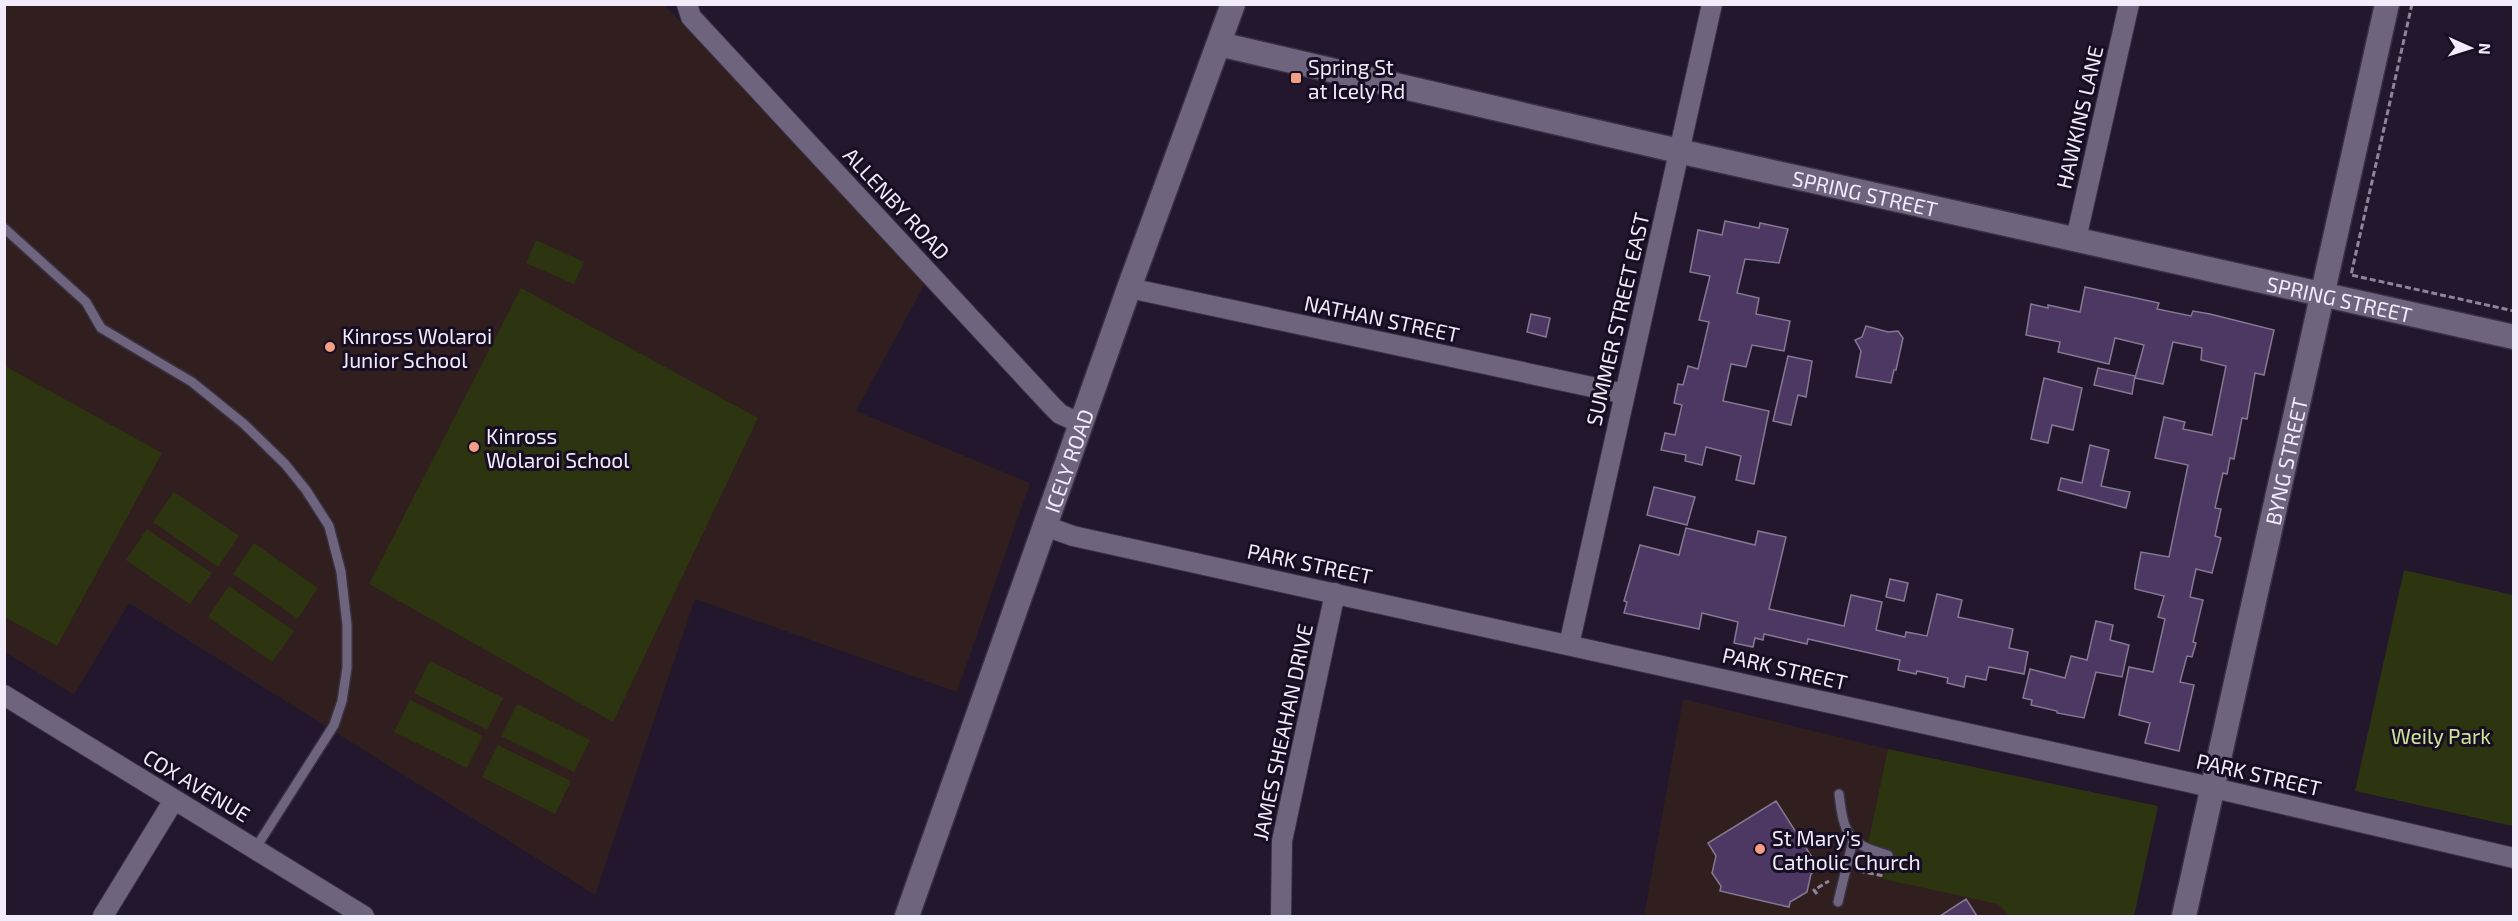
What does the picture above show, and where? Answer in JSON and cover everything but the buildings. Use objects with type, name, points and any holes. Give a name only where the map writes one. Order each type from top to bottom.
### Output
[{"type":"street","name":"ALLENBY ROAD","points":[[687,4],[691,17],[1052,406],[1060,414],[1082,424]]},
{"type":"street","name":"ICELY ROAD","points":[[907,916],[1129,288],[1233,4]]},
{"type":"street","name":"SUMMER STREET EAST","points":[[1569,645],[1712,4]]},
{"type":"street","name":"HAWKINS LANE","points":[[2076,239],[2128,4]]},
{"type":"street","name":"BYNG STREET","points":[[2184,916],[2387,4]]},
{"type":"street","name":"SPRING STREET","points":[[1219,44],[2514,337]]},
{"type":"street","name":"NATHAN STREET","points":[[1129,288],[1625,394]]},
{"type":"street","name":"PARK STREET","points":[[1045,526],[1073,536],[2213,788],[2514,858]]},
{"type":"street","name":"JAMES SHEAHAN DRIVE","points":[[1281,916],[1282,841],[1335,593]]},
{"type":"street","name":"COX AVENUE","points":[[4,695],[364,916]]},
{"type":"street","points":[[103,916],[174,800]]},
{"type":"lane","points":[[4,228],[86,302],[101,328],[192,382],[244,424],[285,464],[306,490],[329,526],[341,572],[347,625],[347,668],[342,701],[334,725],[255,849]]},
{"type":"lane","points":[[1838,902],[1852,840],[1841,810],[1839,794]]},
{"type":"lane","points":[[1852,840],[1867,849],[1888,855]]},
{"type":"path","points":[[2412,4],[2351,275],[2514,311]]},
{"type":"path","points":[[1852,870],[1884,876]]},
{"type":"path","points":[[1817,894],[1814,890],[1833,878]]},
{"type":"shaded area","name":"Kinross Wolaroi School","points":[[4,5],[664,5],[933,269],[856,411],[1030,483],[957,692],[695,599],[595,895],[129,603],[74,695],[5,652]]},
{"type":"shaded area","points":[[1683,699],[1888,749],[2158,806],[2134,916],[1644,916]]},
{"type":"green space","points":[[536,240],[584,262],[574,284],[526,263]]},
{"type":"green space","points":[[521,288],[758,418],[613,722],[369,584]]},
{"type":"green space","points":[[5,366],[162,453],[57,646],[5,617]]},
{"type":"green space","points":[[174,492],[239,536],[218,567],[153,522]]},
{"type":"green space","points":[[147,529],[212,573],[190,604],[126,560]]},
{"type":"green space","points":[[254,543],[318,588],[298,619],[233,574]]},
{"type":"green space","name":"Weily Park","points":[[2404,570],[2513,595],[2513,826],[2355,791]]},
{"type":"green space","points":[[229,586],[294,631],[272,662],[208,617]]},
{"type":"green space","points":[[430,661],[503,698],[487,730],[414,693]]},
{"type":"green space","points":[[410,700],[483,736],[467,768],[394,732]]},
{"type":"green space","points":[[517,704],[590,740],[574,772],[501,736]]},
{"type":"green space","points":[[498,745],[571,781],[555,814],[482,777]]},
{"type":"green space","points":[[1888,749],[2158,806],[2134,916],[2010,916],[1998,904],[1883,879],[1890,851],[1868,844]]},
{"type":"place","name":"Spring St at Icely Rd","points":[[1296,78]]},
{"type":"place","name":"Kinross Wolaroi Junior School","points":[[330,347]]},
{"type":"place","name":"Kinross Wolaroi School","points":[[474,447]]},
{"type":"place","name":"St Mary's Catholic Church","points":[[1760,849]]}]
